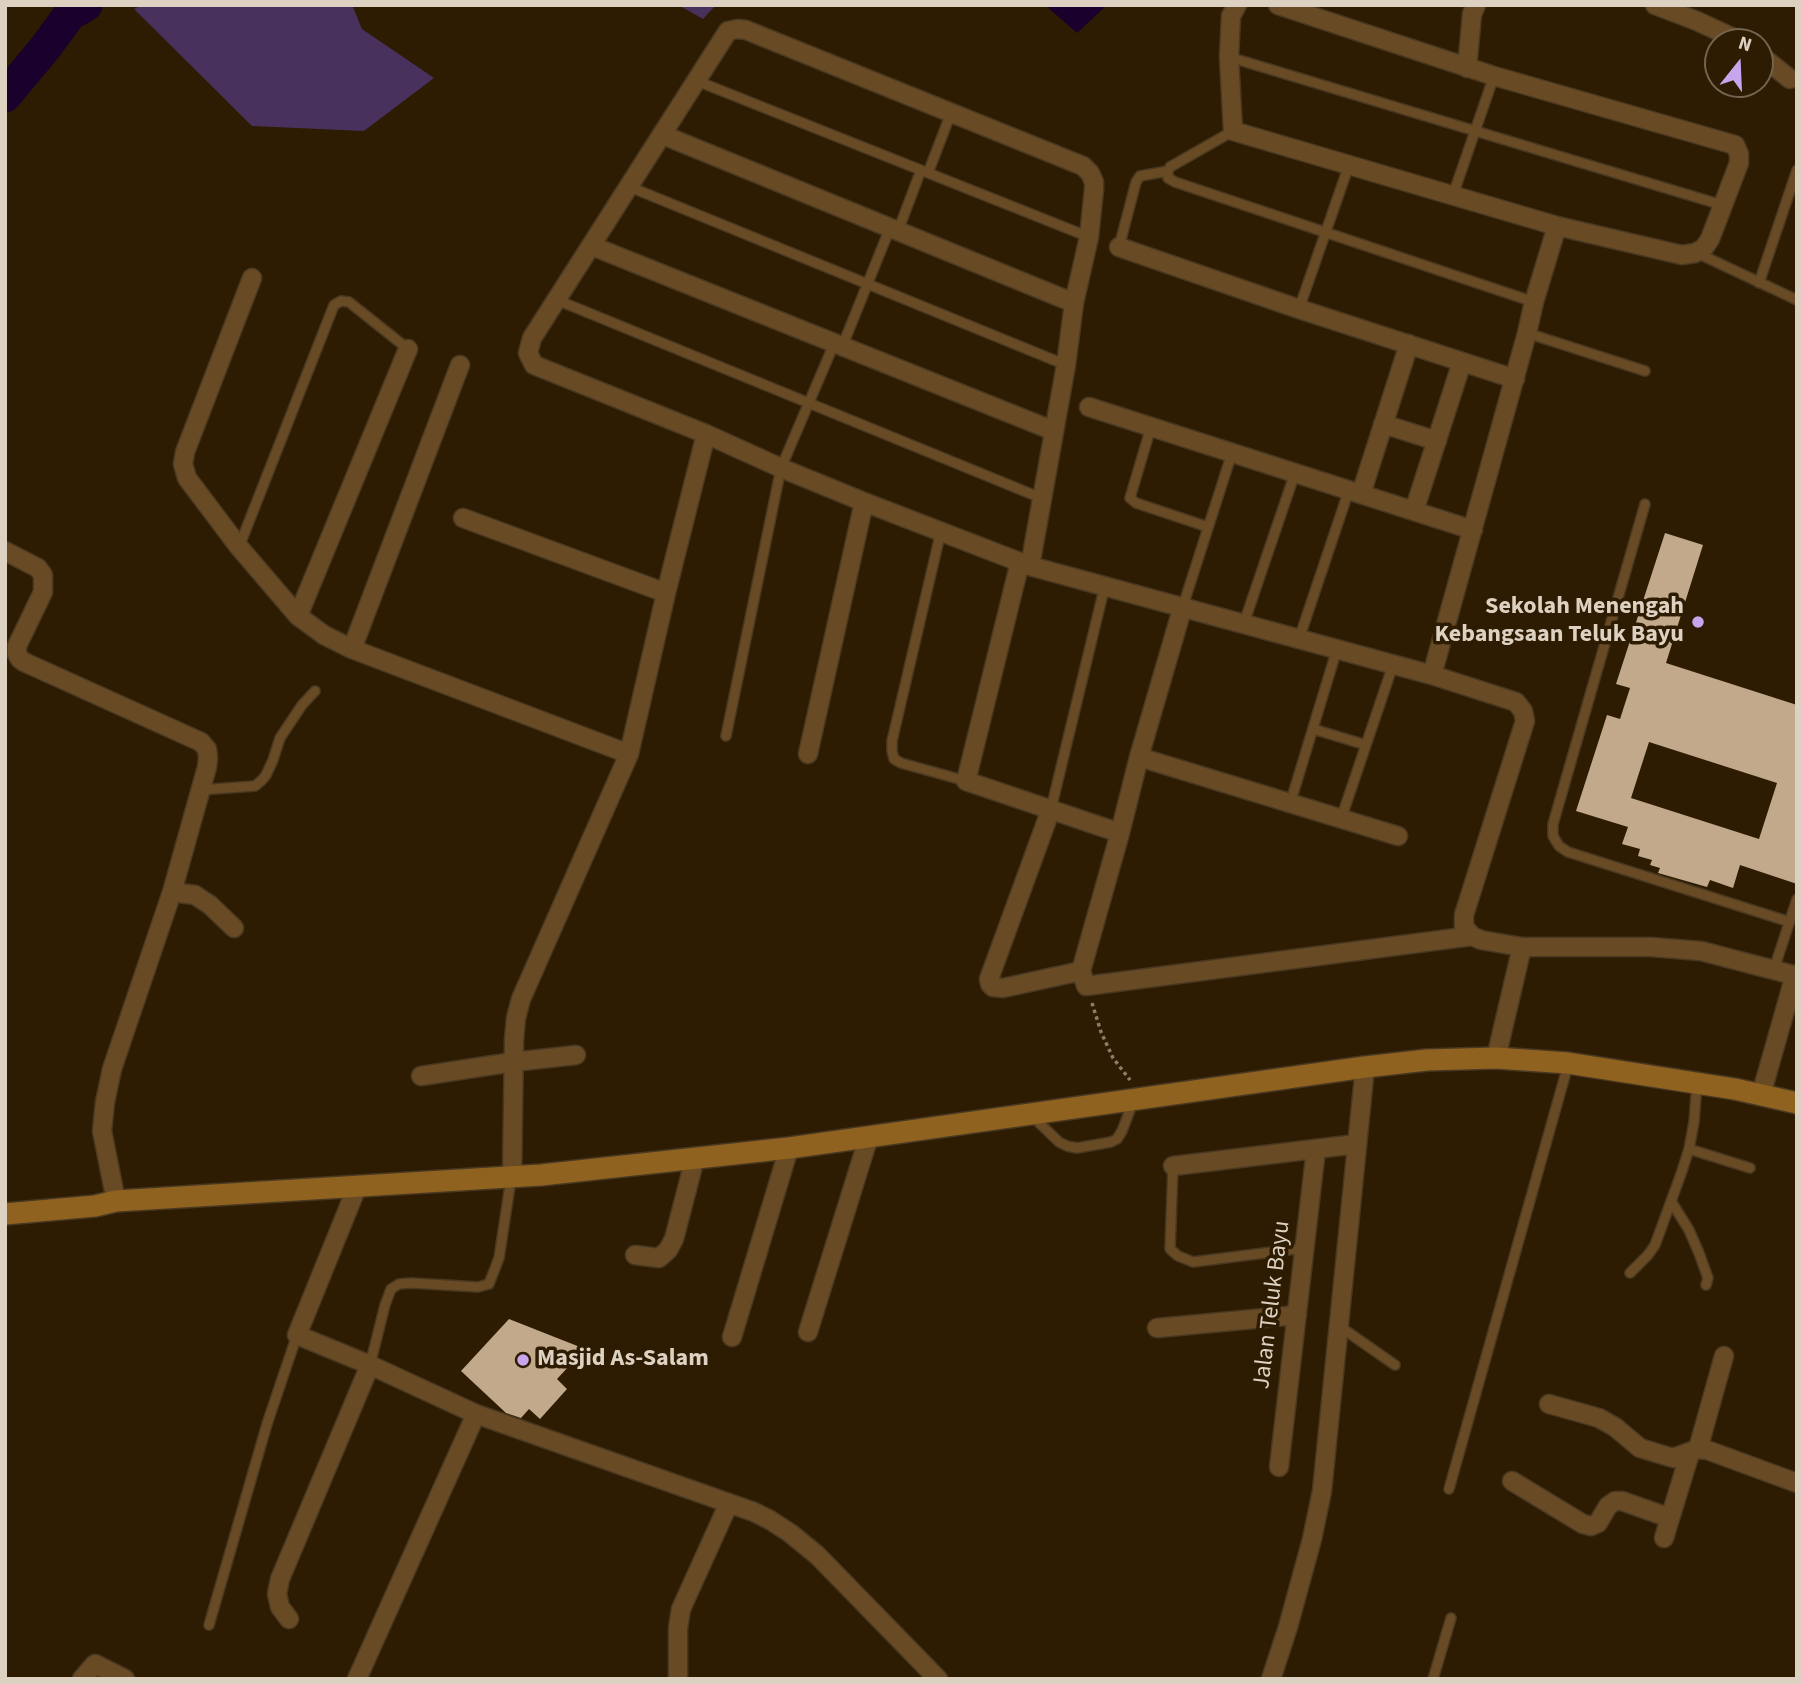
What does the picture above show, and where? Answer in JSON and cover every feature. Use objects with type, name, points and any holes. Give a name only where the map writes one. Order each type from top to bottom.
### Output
[{"type":"main road","points":[[5,1214],[95,1206],[116,1201],[512,1177],[695,1158],[1427,1060],[1496,1058],[1568,1063],[1697,1083],[1797,1103]]},
{"type":"street","points":[[1237,5],[1231,16],[1229,57],[1233,131],[1557,226],[1682,255],[1704,248],[1710,239],[1739,163],[1735,145],[1467,68],[1278,5]]},
{"type":"street","points":[[1467,68],[1472,14],[1476,5]]},
{"type":"street","points":[[1662,6],[1714,28]]},
{"type":"street","points":[[1120,833],[966,781],[1025,564],[1041,498],[1066,365],[1074,303],[1089,237],[1094,182],[1090,173],[1083,166],[747,30],[728,31],[532,338],[528,353],[534,365],[706,434],[864,502],[1025,564],[1337,649],[1516,702],[1523,711],[1525,722],[1464,915],[1464,927],[1472,936],[1481,940],[1522,947],[1677,948],[1702,951],[1796,975],[1761,1095]]},
{"type":"street","points":[[1774,66],[1790,79]]},
{"type":"street","points":[[663,135],[1074,303]]},
{"type":"street","points":[[1432,676],[1557,226]]},
{"type":"street","points":[[592,246],[1054,431]]},
{"type":"street","points":[[1119,247],[1514,379]]},
{"type":"street","points":[[251,278],[183,464],[187,478],[239,547],[298,616],[324,635],[352,649],[629,754]]},
{"type":"street","points":[[1355,492],[1383,424],[1409,344]]},
{"type":"street","points":[[298,616],[408,349]]},
{"type":"street","points":[[1414,511],[1462,362]]},
{"type":"street","points":[[352,649],[460,365]]},
{"type":"street","points":[[1089,407],[1473,530]]},
{"type":"street","points":[[1383,424],[1437,441]]},
{"type":"street","points":[[512,1177],[516,1018],[521,999],[629,754],[706,434]]},
{"type":"street","points":[[808,754],[864,502]]},
{"type":"street","points":[[463,518],[666,593]]},
{"type":"street","points":[[5,551],[38,568],[43,575],[44,584],[43,592],[11,656],[201,742],[208,758],[172,892],[111,1069],[102,1131],[116,1201]]},
{"type":"street","points":[[1183,606],[1081,971],[1086,986],[1472,936]]},
{"type":"street","points":[[1139,757],[1398,836]]},
{"type":"street","points":[[1051,809],[989,984],[1003,988],[1081,971]]},
{"type":"street","points":[[172,892],[195,895],[234,928]]},
{"type":"street","points":[[1496,1058],[1522,947]]},
{"type":"street","points":[[421,1076],[576,1055]]},
{"type":"street","points":[[1271,1679],[1312,1539],[1322,1491],[1365,1067]]},
{"type":"street","points":[[808,1332],[869,1136]]},
{"type":"street","points":[[1173,1166],[1357,1144]]},
{"type":"street","points":[[732,1338],[789,1147]]},
{"type":"street","name":"Jalan Teluk Bayu","points":[[1279,1467],[1316,1149]]},
{"type":"street","points":[[635,1255],[659,1258],[668,1250],[674,1239],[695,1158]]},
{"type":"street","points":[[357,1187],[297,1335],[476,1414],[771,1520],[817,1555],[935,1678]]},
{"type":"street","points":[[1157,1328],[1297,1315]]},
{"type":"street","points":[[1664,1538],[1724,1356]]},
{"type":"street","points":[[289,1619],[279,1607],[277,1594],[280,1579],[370,1365]]},
{"type":"street","points":[[1549,1404],[1599,1418],[1615,1427],[1640,1448],[1673,1458],[1707,1450],[1797,1483]]},
{"type":"street","points":[[357,1679],[476,1414]]},
{"type":"street","points":[[1512,1482],[1583,1524],[1591,1526],[1598,1523],[1608,1506],[1615,1501],[1670,1518]]},
{"type":"street","points":[[678,1676],[678,1628],[681,1609],[729,1503]]},
{"type":"street","points":[[82,1679],[94,1664],[125,1679]]},
{"type":"lane","points":[[1229,57],[1722,205]]},
{"type":"lane","points":[[1453,195],[1494,76]]},
{"type":"lane","points":[[697,81],[1089,237]]},
{"type":"lane","points":[[726,736],[782,468],[808,404],[951,113]]},
{"type":"lane","points":[[1233,131],[1170,167],[1168,178],[1534,302]]},
{"type":"lane","points":[[1299,309],[1349,165]]},
{"type":"lane","points":[[1759,283],[1797,170]]},
{"type":"lane","points":[[1119,247],[1136,182],[1140,176],[1168,171]]},
{"type":"lane","points":[[630,187],[1066,365]]},
{"type":"lane","points":[[1695,253],[1797,300]]},
{"type":"lane","points":[[557,300],[1041,498]]},
{"type":"lane","points":[[239,547],[334,305],[341,301],[349,302],[408,349]]},
{"type":"lane","points":[[1527,333],[1645,371]]},
{"type":"lane","points":[[1151,427],[1130,499],[1208,527]]},
{"type":"lane","points":[[1183,606],[1232,453]]},
{"type":"lane","points":[[1244,623],[1295,473]]},
{"type":"lane","points":[[1299,639],[1355,492]]},
{"type":"lane","points":[[1645,505],[1553,824],[1553,836],[1559,846],[1568,852],[1790,922]]},
{"type":"lane","points":[[941,531],[892,741],[892,751],[894,759],[901,763],[966,781]]},
{"type":"lane","points":[[1051,809],[1105,585]]},
{"type":"lane","points":[[1290,804],[1337,649]]},
{"type":"lane","points":[[1341,819],[1393,665]]},
{"type":"lane","points":[[200,790],[255,786],[262,780],[273,760],[280,738],[315,691]]},
{"type":"lane","points":[[1313,729],[1366,745]]},
{"type":"lane","points":[[1774,969],[1797,899]]},
{"type":"lane","points":[[1449,1489],[1568,1063]]},
{"type":"lane","points":[[1630,1273],[1655,1245],[1671,1201],[1689,1149],[1697,1083]]},
{"type":"lane","points":[[1030,1114],[1059,1142],[1077,1148],[1117,1139],[1140,1099]]},
{"type":"lane","points":[[1689,1149],[1750,1168]]},
{"type":"lane","points":[[1173,1166],[1170,1249],[1178,1256],[1193,1262],[1305,1248]]},
{"type":"lane","points":[[370,1365],[391,1289],[399,1284],[411,1283],[478,1287],[489,1284],[499,1258],[512,1177]]},
{"type":"lane","points":[[1671,1201],[1699,1253],[1708,1278],[1706,1285]]},
{"type":"lane","points":[[1339,1326],[1395,1366]]},
{"type":"lane","points":[[209,1625],[267,1424],[297,1335]]},
{"type":"lane","points":[[1433,1679],[1451,1618]]},
{"type":"path","points":[[1097,1020],[1113,1058],[1140,1099]]},
{"type":"shaded area","points":[[142,5],[352,5],[362,29],[434,78],[364,131],[252,126],[134,9]]},
{"type":"shaded area","points":[[678,5],[716,5],[703,19]]},
{"type":"shaded area","points":[[1045,5],[1107,5],[1077,33]]},
{"type":"building","points":[[1665,533],[1703,545],[1666,663],[1797,705],[1797,884],[1740,865],[1733,888],[1710,880],[1707,887],[1658,873],[1660,868],[1650,865],[1652,860],[1638,856],[1640,849],[1622,844],[1628,827],[1576,811],[1607,715],[1620,719],[1630,688],[1616,684]],"holes":[[[1649,742],[1777,783],[1759,839],[1631,798]]]},
{"type":"building","name":"Masjid As-Salam","points":[[509,1319],[585,1349],[557,1379],[567,1389],[540,1419],[529,1409],[521,1418],[506,1413],[461,1371]]},
{"type":"waterway","points":[[5,96],[70,14],[86,5]]},
{"type":"place","name":"Sekolah Menengah Kebangsaan Teluk Bayu","points":[[1698,622]]},
{"type":"place","name":"Masjid As-Salam","points":[[523,1360]]}]
